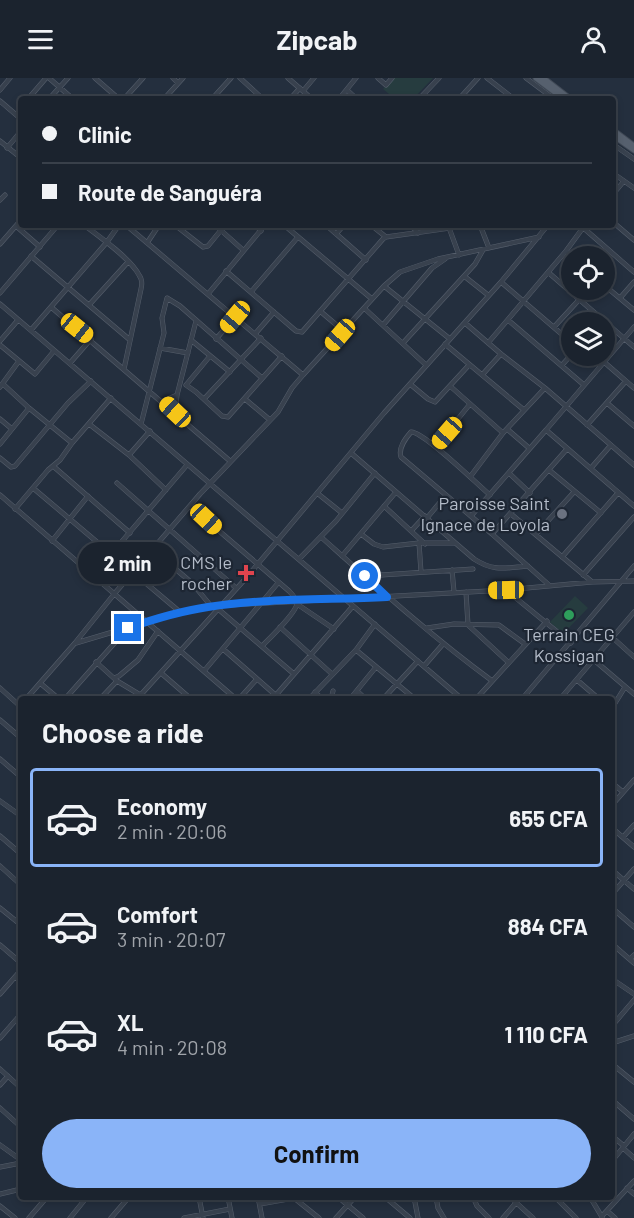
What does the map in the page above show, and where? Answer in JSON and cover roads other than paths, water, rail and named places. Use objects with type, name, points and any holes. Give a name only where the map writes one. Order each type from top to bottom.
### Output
[{"type":"main road","points":[[536,78],[560,96]]},
{"type":"main road","points":[[543,78],[566,96]]},
{"type":"main road","points":[[616,133],[634,148]]},
{"type":"main road","points":[[616,137],[634,148]]},
{"type":"street","points":[[0,90],[10,78]]},
{"type":"street","points":[[31,96],[48,78],[70,96]]},
{"type":"street","points":[[52,96],[68,78]]},
{"type":"street","points":[[94,78],[115,96]]},
{"type":"street","points":[[127,96],[142,78]]},
{"type":"street","points":[[173,78],[178,83]]},
{"type":"street","points":[[167,96],[183,78]]},
{"type":"street","points":[[216,96],[231,78]]},
{"type":"street","points":[[240,78],[260,96]]},
{"type":"street","points":[[288,78],[309,96]]},
{"type":"street","points":[[294,96],[314,78]]},
{"type":"street","points":[[342,96],[356,78]]},
{"type":"street","points":[[378,78],[386,85],[392,78]]},
{"type":"street","points":[[422,96],[439,78]]},
{"type":"street","points":[[462,96],[478,78]]},
{"type":"street","points":[[487,78],[510,96]]},
{"type":"street","points":[[526,78],[550,96]]},
{"type":"street","points":[[347,90],[354,96]]},
{"type":"street","points":[[0,101],[16,114],[18,112]]},
{"type":"street","points":[[8,148],[18,135]]},
{"type":"street","points":[[0,141],[18,156]]},
{"type":"street","points":[[616,147],[634,159]]},
{"type":"street","points":[[616,175],[634,188]]},
{"type":"street","points":[[616,191],[624,181]]},
{"type":"street","points":[[0,200],[4,195]]},
{"type":"street","points":[[0,244],[16,225]]},
{"type":"street","points":[[616,225],[634,240]]},
{"type":"street","points":[[19,228],[40,247]]},
{"type":"street","points":[[0,293],[56,228]]},
{"type":"street","points":[[88,228],[107,242],[141,276],[142,285],[124,369]]},
{"type":"street","points":[[31,330],[117,228]]},
{"type":"street","points":[[130,228],[303,375]]},
{"type":"street","points":[[147,243],[157,228]]},
{"type":"street","points":[[180,228],[203,248],[208,246],[221,230]]},
{"type":"street","points":[[219,228],[243,250]]},
{"type":"street","points":[[258,228],[261,231]]},
{"type":"street","points":[[208,294],[264,228]]},
{"type":"street","points":[[288,228],[372,299]]},
{"type":"street","points":[[329,228],[366,260]]},
{"type":"street","points":[[336,234],[341,228]]},
{"type":"street","points":[[375,228],[386,237]]},
{"type":"street","points":[[414,228],[418,233]]},
{"type":"street","points":[[226,271],[300,332],[386,237],[444,228]]},
{"type":"street","points":[[449,228],[459,255]]},
{"type":"street","points":[[481,228],[489,249]]},
{"type":"street","points":[[141,694],[278,541],[426,365],[501,282],[546,228]]},
{"type":"street","points":[[569,246],[581,228]]},
{"type":"street","points":[[584,228],[634,272]]},
{"type":"street","points":[[251,292],[298,237]]},
{"type":"street","points":[[29,696],[210,483],[283,407],[292,388],[384,286],[400,272],[433,261],[539,237]]},
{"type":"street","points":[[403,343],[464,276],[484,250]]},
{"type":"street","points":[[31,256],[130,340]]},
{"type":"street","points":[[383,325],[435,266],[449,257]]},
{"type":"street","points":[[488,343],[561,257]]},
{"type":"street","points":[[433,261],[435,266]]},
{"type":"street","points":[[88,305],[128,262]]},
{"type":"street","points":[[548,273],[561,284]]},
{"type":"street","points":[[464,276],[488,295]]},
{"type":"street","points":[[501,282],[561,333]]},
{"type":"street","points":[[620,298],[634,282]]},
{"type":"street","points":[[384,286],[450,339]]},
{"type":"street","points":[[615,294],[634,310]]},
{"type":"street","points":[[141,424],[164,330],[162,315],[167,298],[180,306],[262,378]]},
{"type":"street","points":[[554,327],[579,300],[591,312]]},
{"type":"street","points":[[0,304],[459,696]]},
{"type":"street","points":[[51,307],[91,339],[230,461]]},
{"type":"street","points":[[364,308],[426,365]]},
{"type":"street","points":[[320,311],[340,328],[340,335]]},
{"type":"street","points":[[255,334],[274,312]]},
{"type":"street","points":[[216,339],[235,317]]},
{"type":"street","points":[[18,320],[0,343],[35,375],[54,351]]},
{"type":"street","points":[[508,320],[561,364]]},
{"type":"street","points":[[175,412],[177,395],[196,321]]},
{"type":"street","points":[[465,322],[634,465]]},
{"type":"street","points":[[340,328],[348,325]]},
{"type":"street","points":[[615,349],[634,327]]},
{"type":"street","points":[[615,332],[634,347]]},
{"type":"street","points":[[204,399],[261,338]]},
{"type":"street","points":[[70,363],[91,339]]},
{"type":"street","points":[[191,340],[230,372]]},
{"type":"street","points":[[446,344],[524,410]]},
{"type":"street","points":[[160,348],[188,353]]},
{"type":"street","points":[[483,375],[501,354]]},
{"type":"street","points":[[180,388],[186,386],[210,356]]},
{"type":"street","points":[[186,386],[226,417],[282,356]]},
{"type":"street","points":[[19,361],[1,386],[72,442]]},
{"type":"street","points":[[410,384],[433,403],[438,401],[469,365]]},
{"type":"street","points":[[563,366],[584,385]]},
{"type":"street","points":[[471,516],[601,366]]},
{"type":"street","points":[[609,366],[634,388]]},
{"type":"street","points":[[0,458],[11,466],[15,466],[68,403],[91,381]]},
{"type":"street","points":[[587,425],[626,381]]},
{"type":"street","points":[[450,386],[470,404],[529,448]]},
{"type":"street","points":[[470,477],[505,431],[545,388]]},
{"type":"street","points":[[163,401],[177,395]]},
{"type":"street","points":[[15,509],[60,460],[72,442],[111,398]]},
{"type":"street","points":[[244,399],[270,420]]},
{"type":"street","points":[[607,403],[634,426]]},
{"type":"street","points":[[436,446],[470,404]]},
{"type":"street","points":[[0,444],[29,408]]},
{"type":"street","points":[[0,419],[12,429]]},
{"type":"street","points":[[89,423],[129,455],[166,490]]},
{"type":"street","points":[[546,430],[634,506]]},
{"type":"street","points":[[129,455],[150,431]]},
{"type":"street","points":[[490,495],[436,446],[413,431],[403,442],[400,455],[549,586]]},
{"type":"street","points":[[591,468],[611,445]]},
{"type":"street","points":[[492,534],[567,449]]},
{"type":"street","points":[[351,453],[474,559],[489,568],[528,566]]},
{"type":"street","points":[[112,553],[188,464]]},
{"type":"street","points":[[53,465],[130,533]]},
{"type":"street","points":[[549,470],[601,513]]},
{"type":"street","points":[[299,560],[375,473]]},
{"type":"street","points":[[509,473],[530,493]]},
{"type":"street","points":[[117,483],[236,588]]},
{"type":"street","points":[[33,488],[180,612]]},
{"type":"street","points":[[342,556],[396,492]]},
{"type":"street","points":[[536,534],[574,492]]},
{"type":"street","points":[[317,493],[342,513]]},
{"type":"street","points":[[562,556],[618,493]]},
{"type":"street","points":[[0,495],[234,696]]},
{"type":"street","points":[[412,530],[446,495]]},
{"type":"street","points":[[52,540],[88,496]]},
{"type":"street","points":[[190,506],[278,583],[296,602],[334,629]]},
{"type":"street","points":[[384,506],[412,530],[422,544],[421,572]]},
{"type":"street","points":[[511,514],[591,582]]},
{"type":"street","points":[[583,575],[634,517]]},
{"type":"street","points":[[361,534],[380,547],[456,543]]},
{"type":"street","points":[[321,537],[387,597],[491,680]]},
{"type":"street","points":[[153,550],[192,584],[211,606]]},
{"type":"street","points":[[525,696],[634,566]]},
{"type":"street","points":[[365,576],[472,569]]},
{"type":"street","points":[[453,570],[454,592]]},
{"type":"street","points":[[75,643],[180,612],[211,606],[634,581]]},
{"type":"street","points":[[204,671],[278,583]]},
{"type":"street","points":[[506,590],[547,621],[571,643]]},
{"type":"street","points":[[466,592],[468,625],[508,662]]},
{"type":"street","points":[[262,646],[280,627],[296,602]]},
{"type":"street","points":[[279,696],[311,653],[353,606]]},
{"type":"street","points":[[218,607],[294,674]]},
{"type":"street","points":[[563,696],[634,612]]},
{"type":"street","points":[[478,696],[547,621]]},
{"type":"street","points":[[312,696],[356,650],[375,624]]},
{"type":"street","points":[[426,628],[449,624],[502,625],[525,644]]},
{"type":"street","points":[[280,627],[332,674]]},
{"type":"street","points":[[68,696],[128,628]]},
{"type":"street","points":[[102,696],[115,679],[138,660],[158,631]]},
{"type":"street","points":[[613,638],[634,656]]},
{"type":"street","points":[[424,666],[444,644]]},
{"type":"street","points":[[223,649],[277,696]]},
{"type":"street","points":[[356,650],[412,696]]},
{"type":"street","points":[[386,696],[418,660]]},
{"type":"street","points":[[594,660],[634,694]]},
{"type":"street","points":[[96,662],[115,679],[143,696]]},
{"type":"street","points":[[353,696],[376,667]]},
{"type":"street","points":[[161,673],[187,696]]},
{"type":"street","points":[[241,696],[257,679]]},
{"type":"street","points":[[577,680],[596,696]]},
{"type":"street","points":[[40,683],[55,696]]},
{"type":"street","points":[[615,703],[625,687]]},
{"type":"street","points":[[0,688],[18,703]]},
{"type":"street","points":[[332,696],[333,691]]},
{"type":"street","points":[[357,691],[363,696]]},
{"type":"street","points":[[315,692],[319,696]]},
{"type":"street","points":[[0,720],[18,735]]},
{"type":"street","points":[[0,759],[18,772]]},
{"type":"street","points":[[615,801],[634,780]]},
{"type":"street","points":[[615,785],[623,792]]},
{"type":"street","points":[[0,801],[18,814]]},
{"type":"street","points":[[622,837],[634,825]]},
{"type":"street","points":[[615,831],[634,848]]},
{"type":"street","points":[[0,836],[18,851]]},
{"type":"street","points":[[0,866],[18,882]]},
{"type":"street","points":[[615,890],[634,868]]},
{"type":"street","points":[[615,872],[634,889]]},
{"type":"street","points":[[0,908],[18,923]]},
{"type":"street","points":[[615,911],[634,927]]},
{"type":"street","points":[[615,947],[632,961],[634,955]]},
{"type":"street","points":[[1,948],[18,961]]},
{"type":"street","points":[[0,994],[18,974]]},
{"type":"street","points":[[615,982],[634,994]]},
{"type":"street","points":[[615,1022],[634,1000]]},
{"type":"street","points":[[1,1036],[18,1017]]},
{"type":"street","points":[[615,1041],[632,1037],[634,1042]]},
{"type":"street","points":[[615,1066],[634,1082]]},
{"type":"street","points":[[0,1069],[18,1085]]},
{"type":"street","points":[[0,1085],[8,1076]]},
{"type":"street","points":[[615,1103],[634,1119]]},
{"type":"street","points":[[0,1108],[18,1124]]},
{"type":"street","points":[[615,1157],[634,1134]]},
{"type":"street","points":[[615,1139],[634,1158]]},
{"type":"street","points":[[0,1145],[18,1159]]},
{"type":"street","points":[[0,1167],[18,1162]]},
{"type":"street","points":[[592,1200],[602,1217],[634,1181]]},
{"type":"street","points":[[627,1188],[634,1194]]},
{"type":"street","points":[[0,1194],[18,1190]]},
{"type":"street","points":[[29,1218],[44,1200]]},
{"type":"street","points":[[70,1218],[85,1200]]},
{"type":"street","points":[[111,1218],[127,1200]]},
{"type":"street","points":[[199,1200],[202,1216]]},
{"type":"street","points":[[228,1200],[232,1218]]},
{"type":"street","points":[[259,1200],[262,1218]]},
{"type":"street","points":[[260,1204],[283,1200]]},
{"type":"street","points":[[296,1200],[319,1218]]},
{"type":"street","points":[[342,1200],[363,1218]]},
{"type":"street","points":[[336,1218],[352,1200]]},
{"type":"street","points":[[389,1200],[410,1218]]},
{"type":"street","points":[[394,1204],[395,1200]]},
{"type":"street","points":[[415,1200],[418,1218]]},
{"type":"street","points":[[437,1200],[444,1218]]},
{"type":"street","points":[[474,1200],[489,1218]]},
{"type":"street","points":[[514,1200],[533,1218]]},
{"type":"street","points":[[558,1200],[576,1218]]},
{"type":"street","points":[[503,1218],[517,1202]]},
{"type":"street","points":[[0,1206],[15,1218]]},
{"type":"street","points":[[184,1218],[230,1209]]},
{"type":"street","points":[[607,1211],[615,1218]]},
{"type":"place","name":"Paroisse Saint Ignace de Loyola","points":[[562,514]]},
{"type":"place","name":"CMS le rocher","points":[[246,573]]},
{"type":"place","name":"Terrain CEG Kossigan","points":[[569,615]]}]
